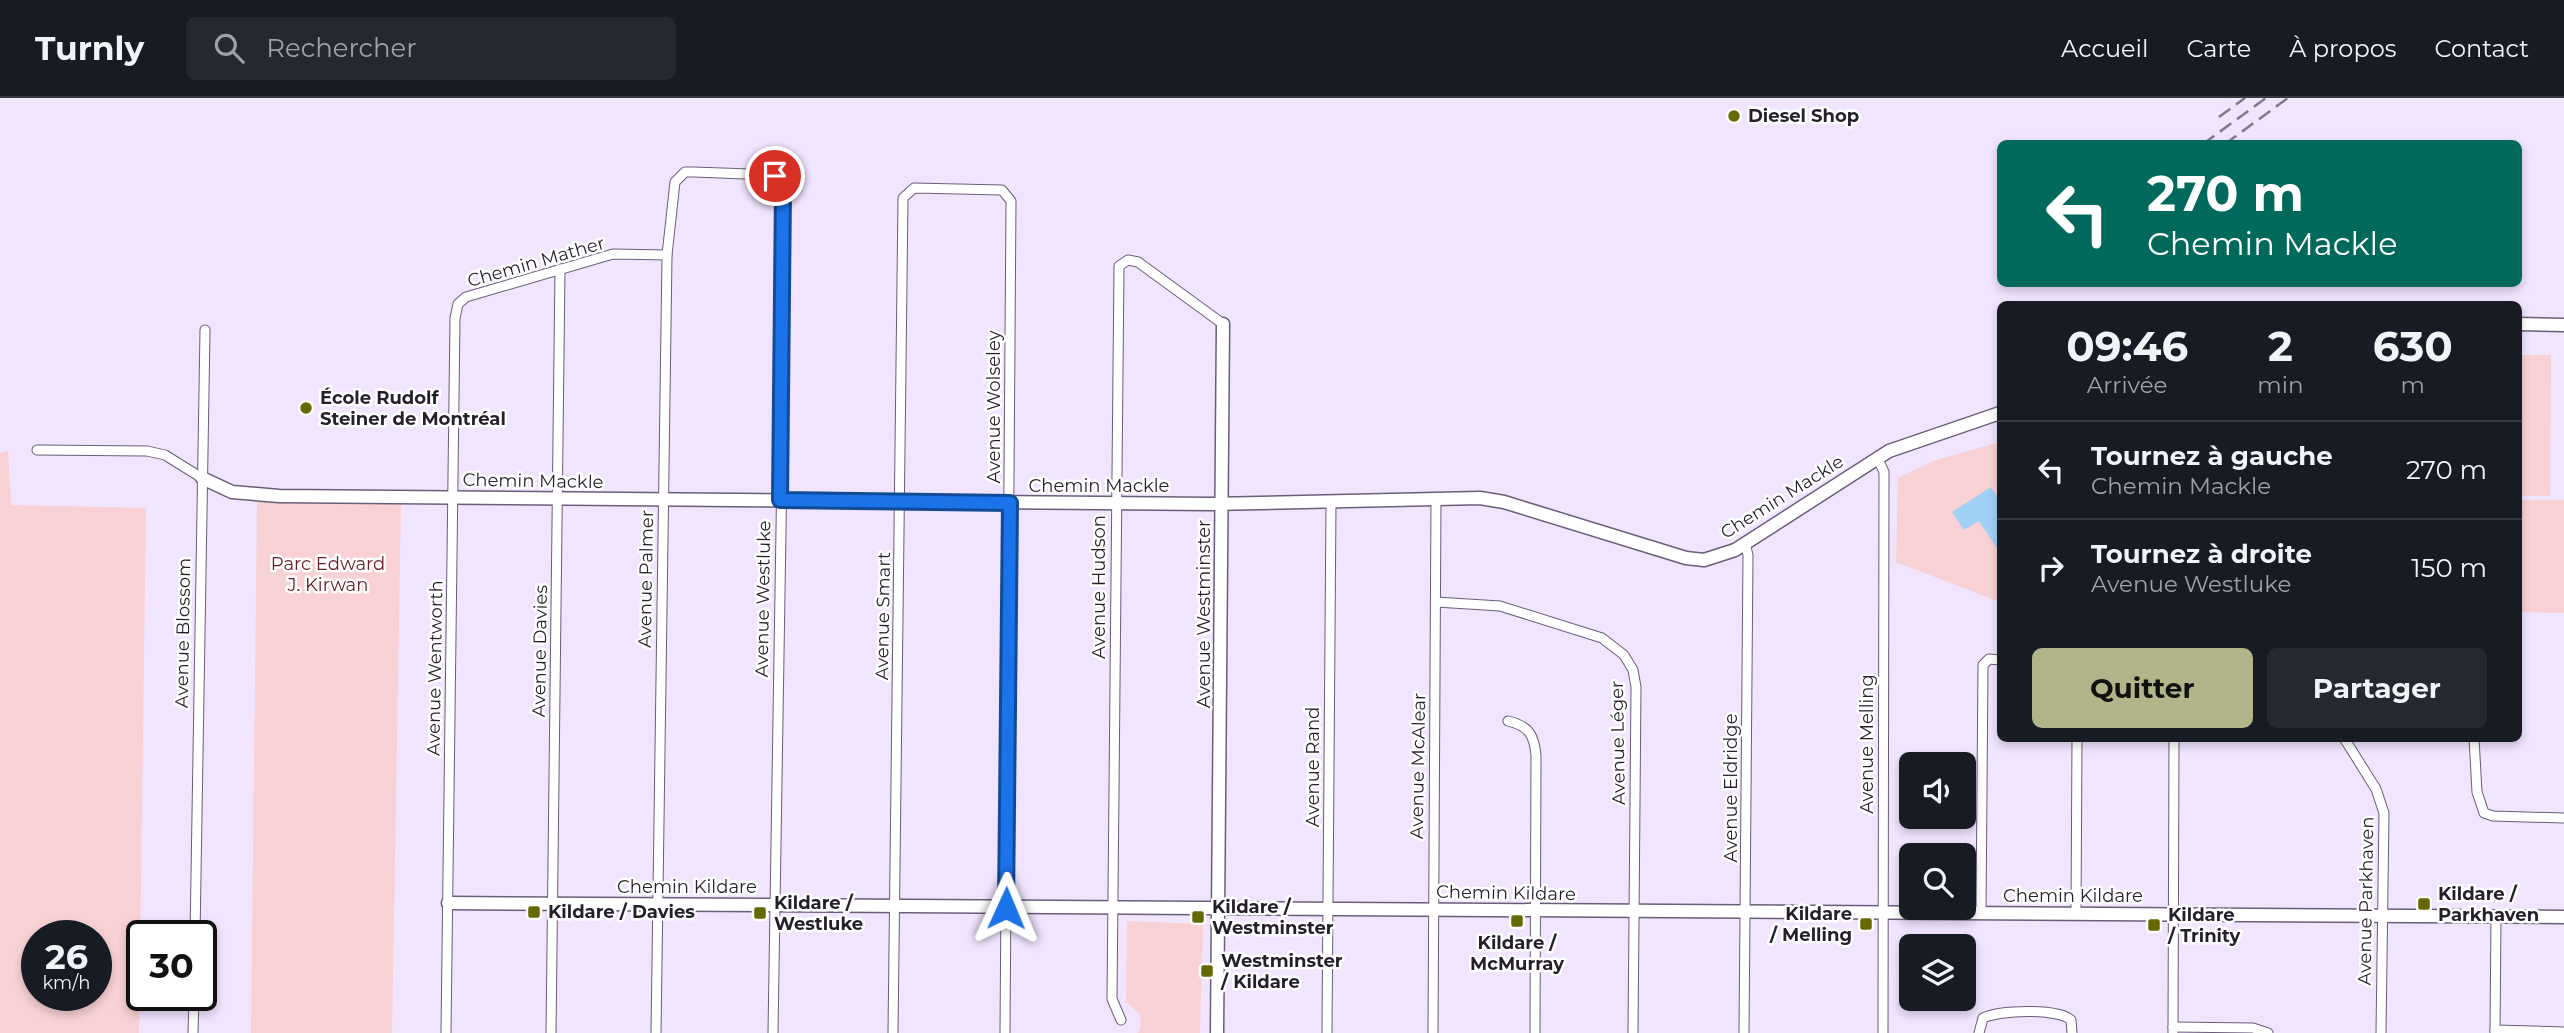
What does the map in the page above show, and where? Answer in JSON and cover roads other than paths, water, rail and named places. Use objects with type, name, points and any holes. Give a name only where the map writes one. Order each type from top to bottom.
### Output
[{"type":"street","name":"Avenue Palmer","points":[[656,1033],[667,255],[673,191],[679,176],[685,172],[726,173]]},
{"type":"street","name":"Avenue Westluke","points":[[726,173],[774,176],[780,180],[783,189],[773,1033]]},
{"type":"street","name":"Avenue Wolseley","points":[[903,198],[915,188],[993,188],[1008,194],[1011,201],[1005,1033]]},
{"type":"street","name":"Avenue Smart","points":[[893,1033],[903,198]]},
{"type":"street","name":"Chemin Mather","points":[[458,304],[466,297],[612,254],[667,255]]},
{"type":"street","name":"Avenue Westminster","points":[[1119,268],[1125,260],[1138,262],[1223,324],[1217,1033]]},
{"type":"street","name":"Avenue Hudson","points":[[1119,268],[1112,999],[1121,1020]]},
{"type":"street","name":"Avenue Davies","points":[[551,1033],[560,269]]},
{"type":"street","name":"Avenue Wentworth","points":[[446,1033],[455,318],[458,304]]},
{"type":"street","points":[[2522,324],[2564,325]]},
{"type":"street","name":"Avenue Blossom","points":[[195,920],[205,330]]},
{"type":"street","name":"Chemin Mackle","points":[[37,450],[147,452],[165,455],[202,478],[232,492],[257,496],[1222,504],[1498,500],[1692,559],[1716,558],[1745,543],[1877,457],[1913,440],[1997,414]]},
{"type":"street","name":"Avenue Melling","points":[[1877,457],[1884,472],[1885,485],[1883,1033]]},
{"type":"street","name":"Avenue McAlear","points":[[1433,1033],[1436,499]]},
{"type":"street","name":"Avenue Rand","points":[[1327,1033],[1331,502]]},
{"type":"street","name":"Avenue Eldridge","points":[[1744,1033],[1748,555],[1745,543]]},
{"type":"street","name":"Avenue Léger","points":[[1436,602],[1485,604],[1507,608],[1602,638],[1617,647],[1627,659],[1636,687],[1633,1033]]},
{"type":"street","points":[[1981,913],[1983,665],[1989,659],[1997,660]]},
{"type":"street","points":[[1508,722],[1522,725],[1534,739],[1535,1033]]},
{"type":"street","points":[[2076,914],[2077,742]]},
{"type":"street","points":[[2174,742],[2173,1030],[2253,1028],[2268,1033]]},
{"type":"street","name":"Avenue Parkhaven","points":[[2347,742],[2373,784],[2383,808],[2381,1033]]},
{"type":"street","points":[[2474,742],[2477,792],[2479,805],[2484,813],[2493,816],[2564,818]]},
{"type":"street","name":"Chemin Kildare","points":[[448,903],[2564,917]]},
{"type":"street","points":[[2496,916],[2495,1032],[2564,1032]]},
{"type":"street","points":[[193,1033],[194,1011]]},
{"type":"street","points":[[1979,1033],[1983,1018],[1993,1014],[2025,1013],[2065,1014],[2071,1020],[2073,1033]]},
{"type":"water","points":[[1991,487],[1997,496],[1997,548],[1979,521],[1964,530],[1952,512]]},
{"type":"railway","points":[[2219,117],[2245,98]]},
{"type":"railway","points":[[2208,140],[2266,98]]},
{"type":"railway","points":[[2230,140],[2288,98]]},
{"type":"place","name":"Diesel Shop","points":[[1734,116]]},
{"type":"place","name":"École Rudolf Steiner de Montréal","points":[[306,408]]},
{"type":"place","name":"Kildare / Parkhaven","points":[[2424,904]]},
{"type":"place","name":"Kildare / Davies","points":[[534,912]]},
{"type":"place","name":"Kildare / Westluke","points":[[760,913]]},
{"type":"place","name":"Kildare / Westminster","points":[[1198,917]]},
{"type":"place","name":"Kildare / McMurray","points":[[1517,921]]},
{"type":"place","name":"Kildare / Melling","points":[[1866,924]]},
{"type":"place","name":"Kildare / Trinity","points":[[2154,925]]},
{"type":"place","name":"Westminster / Kildare","points":[[1207,971]]},
{"type":"park label","name":"Parc Edward J. Kirwan","points":[[328,574]]}]
